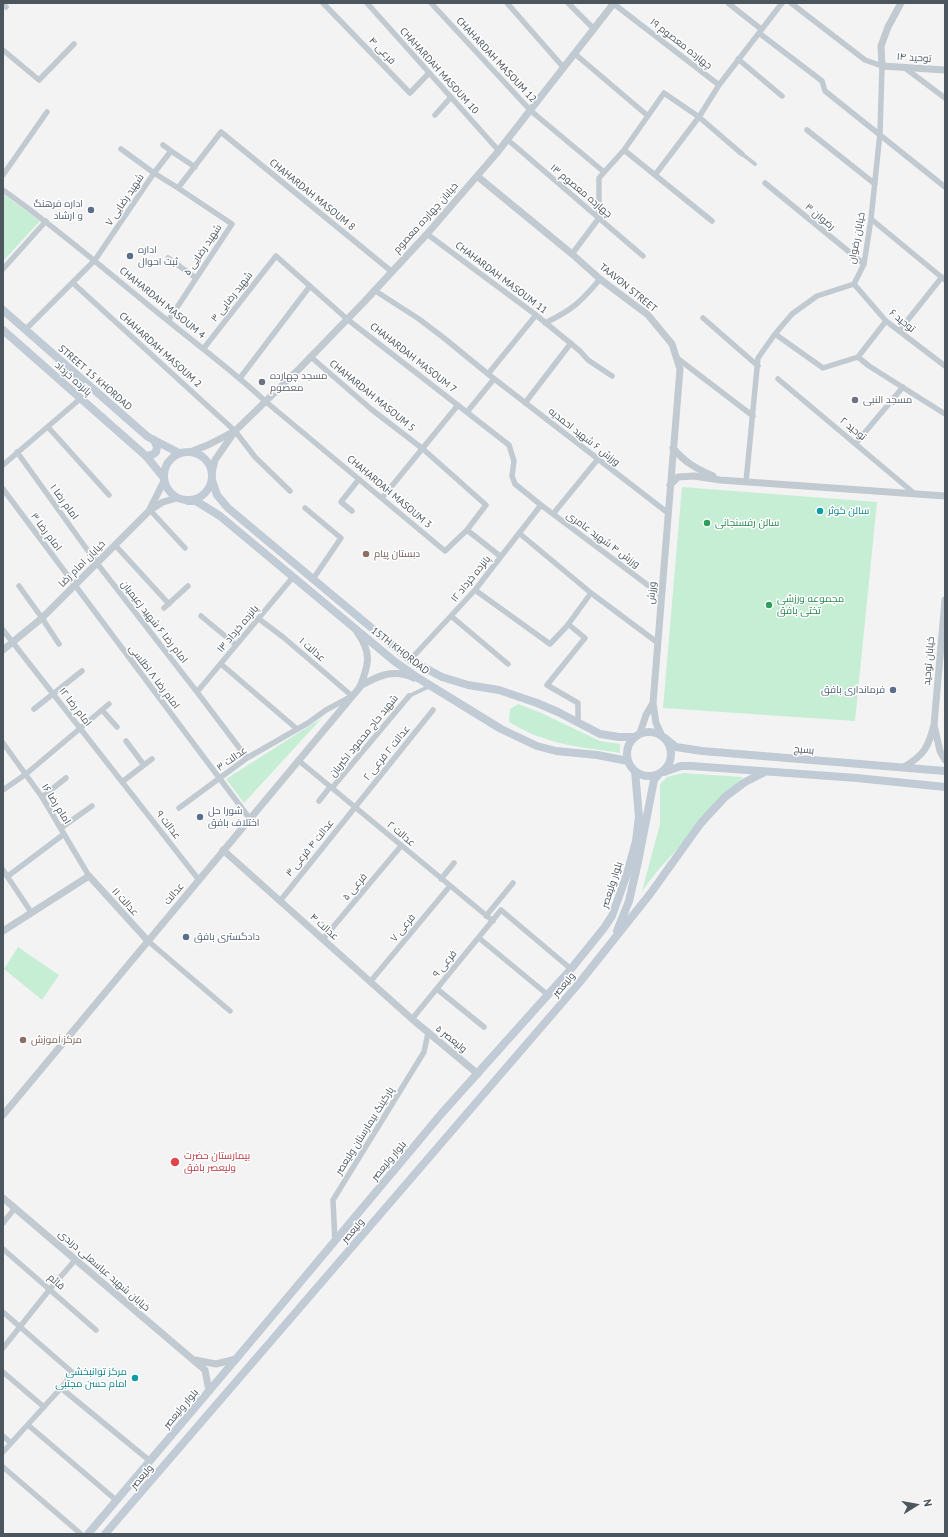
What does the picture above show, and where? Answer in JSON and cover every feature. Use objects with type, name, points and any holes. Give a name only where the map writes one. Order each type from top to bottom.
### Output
[{"type":"main road","name":"STREET 15 KHORDAD","points":[[3,310],[142,432],[179,453]]},
{"type":"main road","name":"پانزده خرداد","points":[[3,330],[146,456]]},
{"type":"main road","points":[[154,440],[157,446],[156,452],[152,455],[146,456],[164,480],[171,494],[188,501],[197,499],[204,495],[209,488],[212,477],[207,461],[202,456],[190,452],[179,453],[172,458],[167,464],[164,472],[164,480]]},
{"type":"main road","name":"15TH KHORDAD","points":[[212,477],[220,501],[410,660],[442,677],[516,695],[558,712],[600,734],[619,737],[638,735]]},
{"type":"main road","name":"15TH KHORDAD","points":[[188,501],[196,501],[220,516],[394,661],[501,729],[537,746],[556,751],[597,755],[628,761]]},
{"type":"main road","points":[[661,773],[670,764],[672,755],[670,746],[664,737],[652,732],[638,735],[628,748],[628,761],[635,771],[647,776],[661,773],[681,766],[857,778],[945,787]]},
{"type":"main road","name":"بسیج","points":[[664,737],[676,747],[687,749],[945,771]]},
{"type":"main road","points":[[818,776],[823,772],[823,766],[820,761]]},
{"type":"main road","points":[[857,778],[854,773],[854,768],[858,763]]},
{"type":"main road","name":"بلوار ولیعصر","points":[[88,1534],[210,1391],[442,1113],[571,969],[604,928],[612,916],[636,842],[639,817],[635,771]]},
{"type":"main road","name":"ولیعصر","points":[[105,1534],[580,982],[650,894],[701,822],[730,794],[745,782],[765,772]]},
{"type":"main road","name":"ولیعصر","points":[[614,939],[629,901],[654,780],[661,773]]},
{"type":"street","name":"فرعی ۴","points":[[323,3],[410,92],[429,73]]},
{"type":"street","name":"CHAHARDAH MASOUM 10","points":[[366,3],[499,151]]},
{"type":"street","name":"CHAHARDAH MASOUM 12","points":[[431,3],[531,111],[604,172]]},
{"type":"street","points":[[507,3],[564,68]]},
{"type":"street","points":[[568,3],[594,29]]},
{"type":"street","name":"خیابان چهارده معصوم","points":[[235,431],[311,357],[427,234],[508,140],[614,3]]},
{"type":"street","name":"چهارده معصوم ۱۹","points":[[614,3],[719,85]]},
{"type":"street","points":[[728,3],[822,81],[825,91],[880,133],[945,187]]},
{"type":"street","points":[[655,175],[698,117],[738,59],[782,3]]},
{"type":"street","points":[[791,3],[865,60],[882,66],[881,46],[888,27],[901,3]]},
{"type":"street","points":[[3,50],[39,80],[74,44]]},
{"type":"street","points":[[575,54],[648,116]]},
{"type":"street","points":[[738,59],[782,96]]},
{"type":"street","name":"توحید ۱۴","points":[[882,66],[945,70]]},
{"type":"street","name":"خیابان رضوان","points":[[854,284],[864,264],[871,219],[880,133],[882,66]]},
{"type":"street","points":[[905,68],[945,98]]},
{"type":"street","points":[[572,254],[599,218],[599,178],[624,150],[664,93],[698,117],[755,164]]},
{"type":"street","points":[[435,115],[451,97]]},
{"type":"street","points":[[3,175],[47,112]]},
{"type":"street","points":[[807,130],[875,184]]},
{"type":"street","name":"CHAHARDAH MASOUM 8","points":[[195,167],[221,132],[391,271]]},
{"type":"street","name":"چهارده معصوم ۱۳","points":[[508,140],[644,256]]},
{"type":"street","points":[[163,145],[195,167],[178,188]]},
{"type":"street","points":[[121,149],[154,173],[170,151]]},
{"type":"street","points":[[624,150],[712,221]]},
{"type":"street","name":"شهید رضایی ۷","points":[[25,330],[95,260],[154,173],[178,188]]},
{"type":"street","name":"TAAVON STREET","points":[[477,176],[600,279],[648,315],[672,344],[680,369],[670,485]]},
{"type":"street","name":"رضوان ۳","points":[[765,183],[864,264]]},
{"type":"street","name":"شهید رضایی ۵","points":[[168,321],[232,224],[178,188]]},
{"type":"street","name":"CHAHARDAH MASOUM 4","points":[[3,190],[46,220],[168,321],[204,348],[265,401]]},
{"type":"street","points":[[871,219],[943,279],[899,331]]},
{"type":"street","points":[[3,269],[46,220]]},
{"type":"street","name":"CHAHARDAH MASOUM 11","points":[[427,234],[545,323],[577,305],[600,279]]},
{"type":"street","name":"CHAHARDAH MASOUM 7","points":[[276,256],[347,319],[509,445],[514,461],[512,476],[515,484],[541,505]]},
{"type":"street","name":"شهید رضایی ۳","points":[[204,348],[276,256]]},
{"type":"street","points":[[168,258],[196,278]]},
{"type":"street","name":"CHAHARDAH MASOUM 2","points":[[72,283],[235,431],[255,457],[290,491]]},
{"type":"street","points":[[746,482],[758,358],[775,334],[792,314],[817,296],[854,284]]},
{"type":"street","name":"توحید ۶","points":[[854,284],[886,321],[945,366]]},
{"type":"street","points":[[240,378],[310,286]]},
{"type":"street","name":"ورزش ۶ شهید احمدیه","points":[[374,290],[419,319],[668,513]]},
{"type":"street","points":[[488,374],[536,315]]},
{"type":"street","points":[[703,318],[758,366]]},
{"type":"street","points":[[775,334],[823,368],[858,357],[886,321]]},
{"type":"street","points":[[545,323],[580,350],[588,360],[612,376]]},
{"type":"street","points":[[525,402],[570,343]]},
{"type":"street","name":"CHAHARDAH MASOUM 5","points":[[311,357],[371,409],[423,449],[486,505],[467,530]]},
{"type":"street","points":[[858,357],[945,414]]},
{"type":"street","points":[[676,358],[753,416]]},
{"type":"street","points":[[467,412],[494,378]]},
{"type":"street","name":"توحید ۲","points":[[778,379],[915,494]]},
{"type":"street","points":[[856,443],[902,387]]},
{"type":"street","points":[[4,463],[80,399]]},
{"type":"street","name":"CHAHARDAH MASOUM 3","points":[[265,401],[445,551],[467,530]]},
{"type":"street","points":[[382,498],[458,405]]},
{"type":"street","points":[[48,427],[109,495]]},
{"type":"street","points":[[190,452],[208,445],[235,431]]},
{"type":"street","points":[[212,477],[215,460],[235,431]]},
{"type":"street","points":[[673,448],[680,457],[695,468],[720,480]]},
{"type":"street","name":"امام رضا ۱","points":[[17,452],[96,562]]},
{"type":"street","name":"ورزش ۴ شهید عامری","points":[[553,514],[598,459]]},
{"type":"street","points":[[670,485],[678,477],[694,476],[720,480],[945,496]]},
{"type":"street","points":[[164,480],[150,510],[185,548]]},
{"type":"street","points":[[352,510],[341,502],[360,480]]},
{"type":"street","name":"ورزش","points":[[664,737],[656,723],[653,702],[670,485]]},
{"type":"street","name":"امام رضا ۳","points":[[3,489],[74,585]]},
{"type":"street","name":"خیابان امام رضا","points":[[3,650],[42,618],[96,562],[150,510],[163,502],[178,498]]},
{"type":"street","name":"ورزش ۴ شهید عامری","points":[[541,505],[662,594]]},
{"type":"street","name":"پانزده خرداد ۱۲","points":[[410,660],[475,590],[541,505]]},
{"type":"street","points":[[305,508],[341,538],[313,579]]},
{"type":"street","points":[[467,530],[500,556]]},
{"type":"street","points":[[519,533],[591,593],[658,643]]},
{"type":"street","points":[[115,544],[167,606],[188,586]]},
{"type":"street","name":"امام رضا ۶ شهید زعیمیان","points":[[96,562],[247,758]]},
{"type":"street","name":"پانزده خرداد ۱۳","points":[[197,692],[259,619],[292,577]]},
{"type":"street","name":"امام رضا ۸ اطلسی","points":[[74,585],[250,819]]},
{"type":"street","points":[[19,586],[59,644]]},
{"type":"street","points":[[475,590],[550,644],[568,624],[591,593]]},
{"type":"street","name":"خیابان توحید","points":[[934,725],[945,600]]},
{"type":"street","points":[[201,616],[236,645]]},
{"type":"street","points":[[451,616],[508,664]]},
{"type":"street","name":"عدالت ۱","points":[[259,619],[284,637],[352,696]]},
{"type":"street","points":[[568,624],[585,638],[547,684],[578,703],[578,723]]},
{"type":"street","name":"عدالت","points":[[354,628],[365,644],[368,660],[360,687]]},
{"type":"street","name":"امام رضا ۱۲","points":[[3,630],[122,782]]},
{"type":"street","points":[[221,664],[297,729]]},
{"type":"street","points":[[34,709],[82,671]]},
{"type":"street","name":"عدالت","points":[[3,1115],[360,687],[377,677],[390,673],[406,674],[430,685]]},
{"type":"street","points":[[409,696],[430,685]]},
{"type":"street","name":"عدالت ۳","points":[[179,808],[247,758],[352,696]]},
{"type":"street","name":"شهید حاج محمود اکبریان","points":[[319,801],[409,696]]},
{"type":"street","name":"ورزش","points":[[638,735],[653,702]]},
{"type":"street","points":[[3,790],[26,774],[109,704]]},
{"type":"street","points":[[102,710],[117,727]]},
{"type":"street","name":"عدالت ۲ فرعی ۲","points":[[355,807],[433,710]]},
{"type":"street","points":[[934,725],[940,751],[945,760]]},
{"type":"street","points":[[904,767],[917,760],[925,749],[930,740],[934,725]]},
{"type":"street","points":[[126,741],[144,765]]},
{"type":"street","name":"امام رضا ۱۶","points":[[3,743],[42,797],[89,876]]},
{"type":"street","points":[[122,782],[152,760]]},
{"type":"street","name":"عدالت ۲","points":[[298,760],[492,921]]},
{"type":"street","points":[[42,797],[66,778]]},
{"type":"street","name":"عدالت ۹","points":[[122,782],[199,880]]},
{"type":"street","points":[[60,828],[92,806]]},
{"type":"street","name":"عدالت ۴ فرعی ۳","points":[[280,901],[355,807]]},
{"type":"street","points":[[8,876],[64,834]]},
{"type":"street","name":"فرعی ۵","points":[[323,939],[401,846]]},
{"type":"street","name":"عدالت ۴","points":[[224,850],[412,1019]]},
{"type":"street","points":[[441,879],[454,863]]},
{"type":"street","points":[[3,870],[32,912]]},
{"type":"street","points":[[3,931],[89,876]]},
{"type":"street","name":"عدالت ۱۱","points":[[89,876],[148,942]]},
{"type":"street","points":[[486,916],[513,883]]},
{"type":"street","name":"فرعی ۷","points":[[370,982],[450,886]]},
{"type":"street","points":[[492,921],[501,910],[571,969]]},
{"type":"street","name":"فرعی ۹","points":[[412,1019],[492,921]]},
{"type":"street","points":[[478,938],[548,995]]},
{"type":"street","points":[[148,942],[230,1011]]},
{"type":"street","points":[[436,989],[484,1027]]},
{"type":"street","name":"ولیعصر ۵","points":[[412,1019],[478,1074]]},
{"type":"street","name":"پارکینگ بیمارستان ولیعصر","points":[[335,1242],[333,1200],[424,1052],[428,1033]]},
{"type":"street","name":"خیابان شهید عباسعلی درندی","points":[[3,1198],[205,1370],[210,1391]]},
{"type":"street","points":[[3,1223],[15,1208]]},
{"type":"street","name":"قائم","points":[[3,1249],[96,1330]]},
{"type":"street","points":[[3,1348],[76,1259]]},
{"type":"street","points":[[3,1312],[74,1372],[3,1452]]},
{"type":"street","points":[[192,1360],[216,1364],[236,1359]]},
{"type":"street","points":[[3,1372],[44,1407]]},
{"type":"street","points":[[61,1388],[150,1461]]},
{"type":"street","points":[[28,1425],[116,1500]]},
{"type":"street","points":[[3,1436],[11,1443]]},
{"type":"street","points":[[3,1467],[81,1534]]},
{"type":"green space","points":[[3,194],[40,221],[3,261]]},
{"type":"green space","name":"مجموعه ورزشی تختی بافق","points":[[682,487],[877,502],[855,721],[663,708]]},
{"type":"green space","points":[[518,704],[539,712],[600,741],[620,744],[620,753],[566,744],[528,732],[509,722],[510,709]]},
{"type":"green space","points":[[322,718],[244,803],[226,779]]},
{"type":"green space","points":[[683,773],[743,777],[658,870],[642,891],[660,824],[660,784],[667,777]]},
{"type":"green space","points":[[18,947],[59,975],[42,1000],[4,969]]},
{"type":"place","name":"اداره فرهنگ و ارشاد","points":[[91,210]]},
{"type":"place","name":"اداره ثبت احوال","points":[[130,256]]},
{"type":"place","name":"مسجد چهارده معصوم","points":[[262,382]]},
{"type":"place","name":"مسجد النبی","points":[[855,400]]},
{"type":"place","name":"سالن کوثر","points":[[820,511]]},
{"type":"place","name":"سالن رفسنجانی","points":[[707,523]]},
{"type":"place","name":"دبستان پیام","points":[[366,554]]},
{"type":"place","name":"مجموعه ورزشی تختی بافق","points":[[769,605]]},
{"type":"place","name":"فرمانداری بافق","points":[[893,690]]},
{"type":"place","name":"شورا حل اختلاف بافق","points":[[200,817]]},
{"type":"place","name":"دادگستری بافق","points":[[186,937]]},
{"type":"place","name":"مرکز آموزش","points":[[23,1040]]},
{"type":"place","name":"بیمارستان حضرت ولیعصر بافق","points":[[175,1162]]},
{"type":"place","name":"مرکز توانبخشی امام حسن مجتبی","points":[[135,1378]]}]
